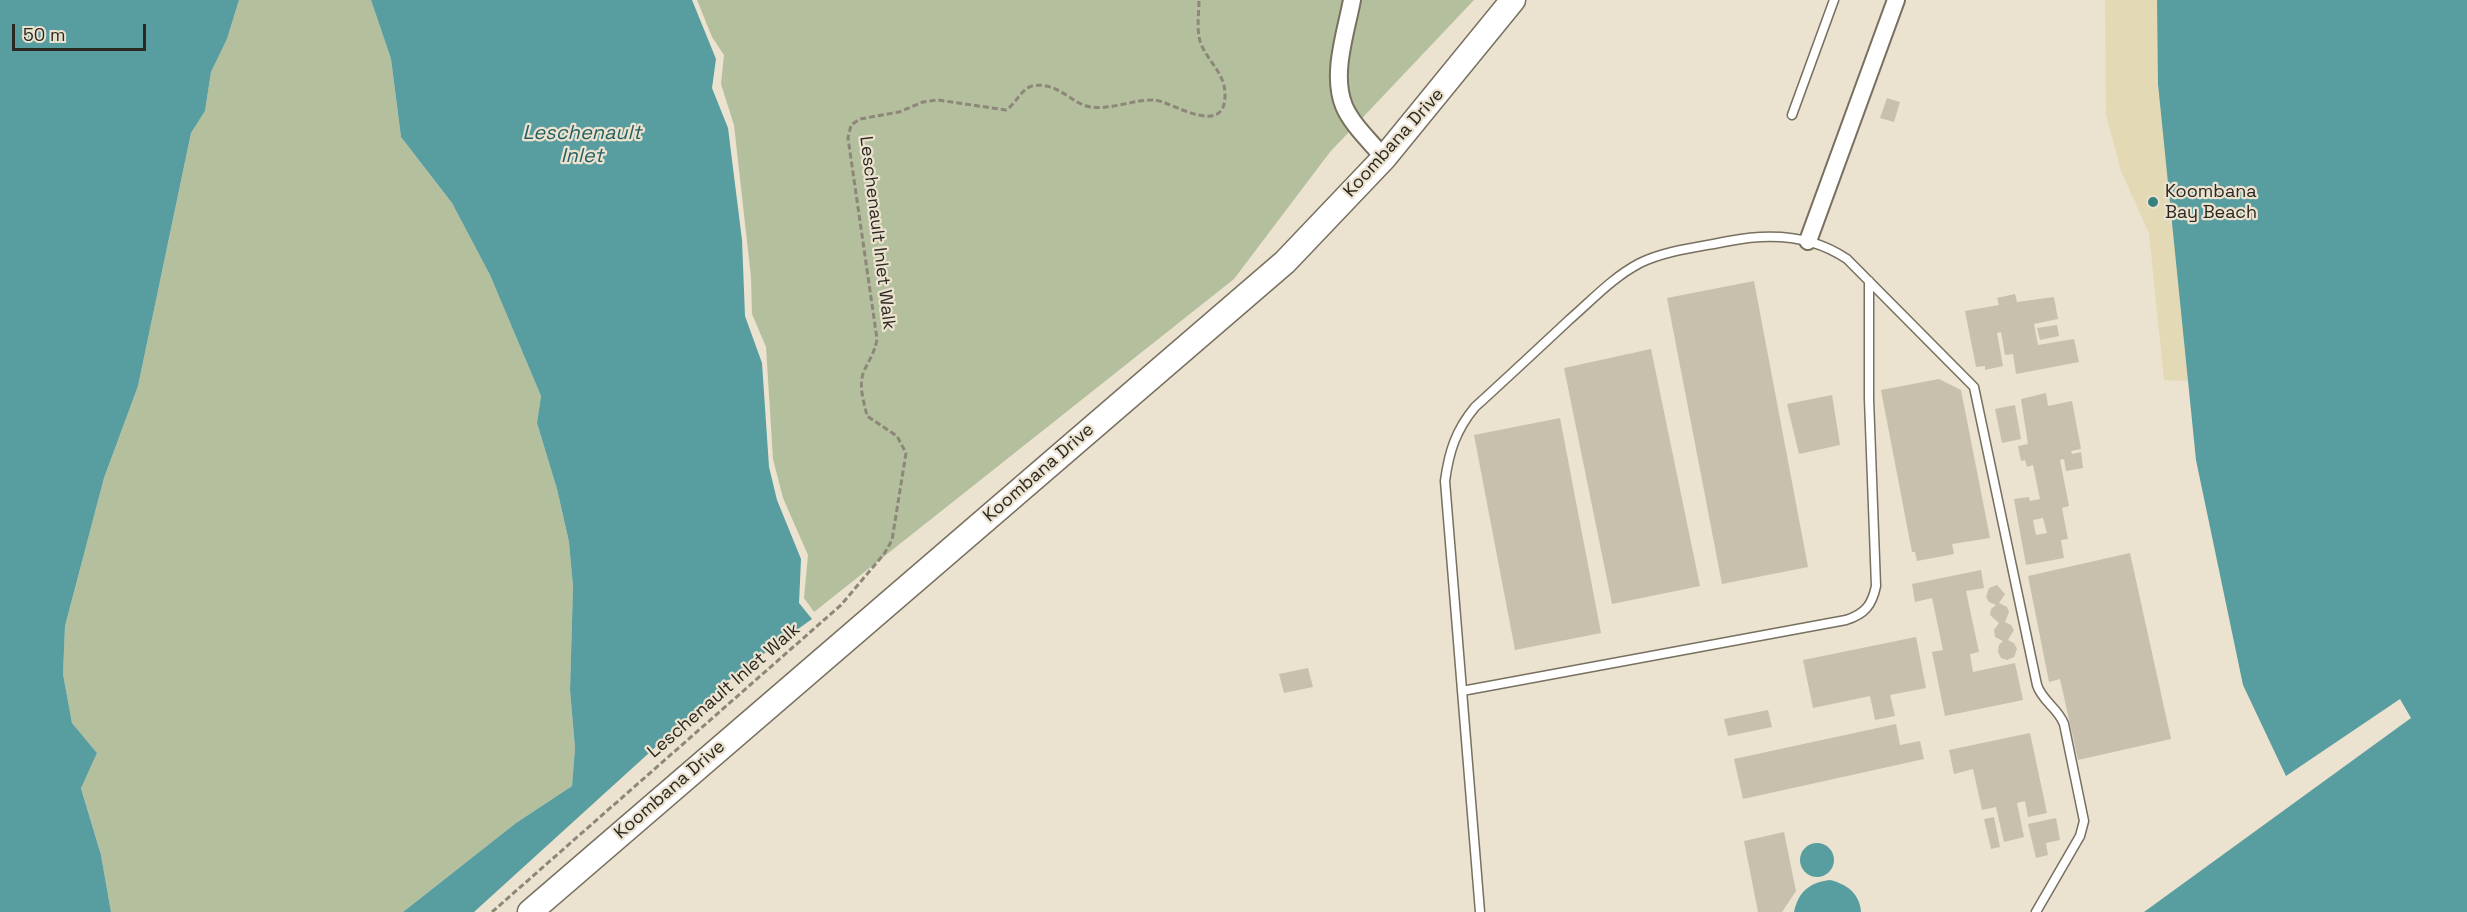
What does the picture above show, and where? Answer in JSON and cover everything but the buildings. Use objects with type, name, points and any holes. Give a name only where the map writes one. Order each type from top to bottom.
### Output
[{"type":"main road","name":"Koombana Drive","points":[[530,912],[1285,261],[1384,158],[1513,0]]},
{"type":"street","points":[[1352,0],[1341,60],[1340,92],[1348,114],[1384,158]]},
{"type":"street","points":[[1808,241],[1896,0]]},
{"type":"lane","points":[[1792,115],[1834,0]]},
{"type":"lane","points":[[1480,912],[1445,481],[1451,448],[1462,422],[1475,407],[1611,282],[1640,263],[1663,254],[1753,237],[1781,237],[1808,241],[1837,253],[1869,281],[1966,377],[1977,398],[2039,693],[2061,716],[2064,724],[2084,820],[2080,836],[2036,912]]},
{"type":"lane","points":[[1462,692],[1846,620],[1865,612],[1870,606],[1876,586],[1869,399],[1869,281]]},
{"type":"path","name":"Leschenault Inlet Walk","points":[[492,912],[842,605],[892,540],[906,453],[897,436],[867,416],[861,390],[863,374],[874,354],[878,339],[848,138],[851,125],[860,119],[899,112],[923,102],[938,100],[1006,110],[1015,105],[1022,92],[1032,86],[1062,91],[1090,107],[1157,100],[1195,116],[1215,114],[1222,107],[1226,96],[1224,79],[1207,57],[1199,37],[1199,0]]},
{"type":"green space","points":[[239,0],[371,0],[391,59],[401,137],[452,203],[490,275],[541,396],[537,423],[557,489],[569,542],[573,587],[570,690],[575,748],[572,786],[516,823],[403,912],[111,912],[101,855],[81,787],[97,753],[72,723],[63,674],[65,626],[104,478],[138,386],[191,133],[205,111],[211,72],[227,39]]},
{"type":"green space","points":[[697,0],[1474,0],[1330,152],[1234,279],[814,612],[804,598],[808,555],[783,498],[773,459],[766,347],[752,314],[751,277],[734,125],[721,84],[724,55],[712,37]]},
{"type":"sand","name":"Koombana Bay Beach","points":[[2105,0],[2157,0],[2190,381],[2164,380],[2149,233],[2121,171],[2106,115]]},
{"type":"water","points":[[0,0],[239,0],[227,39],[211,72],[205,111],[191,133],[138,386],[104,478],[65,626],[63,674],[72,723],[97,753],[81,788],[101,855],[111,912],[0,912]]},
{"type":"water","name":"Leschenault Inlet","points":[[371,0],[692,0],[716,59],[712,88],[728,128],[742,240],[745,316],[762,363],[769,467],[777,500],[801,559],[799,603],[812,619],[737,673],[474,912],[403,912],[516,823],[572,786],[575,748],[570,690],[573,587],[569,542],[557,489],[537,423],[541,396],[490,275],[452,203],[401,137],[391,59]]},
{"type":"water","points":[[2157,0],[2467,0],[2467,912],[2144,912],[2411,718],[2400,699],[2286,776],[2243,685],[2196,460],[2158,84]]},
{"type":"water","points":[[1817,843],[1829,848],[1834,860],[1829,872],[1817,877],[1805,872],[1800,860],[1805,848]]},
{"type":"water","points":[[1830,880],[1852,891],[1858,900],[1861,912],[1794,912],[1798,899],[1806,889],[1816,883]]},
{"type":"place","name":"Koombana Bay Beach","points":[[2153,202]]}]
